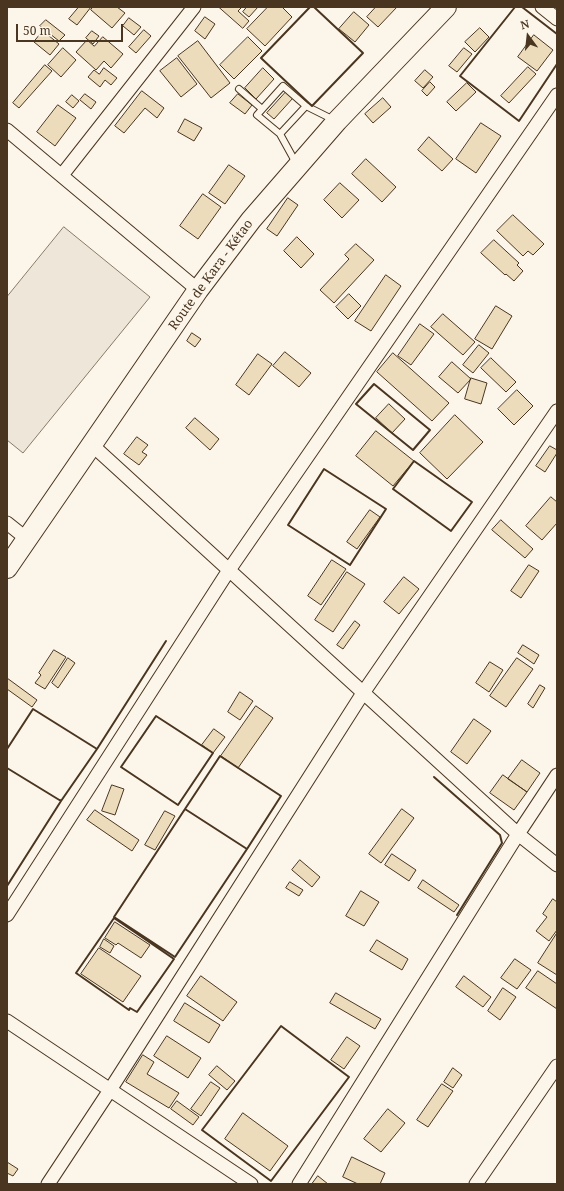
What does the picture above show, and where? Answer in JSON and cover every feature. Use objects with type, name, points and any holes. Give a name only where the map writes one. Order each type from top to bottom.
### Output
[{"type":"main road","name":"Route de Kara - Kétao","points":[[7,568],[198,290],[251,220],[337,122],[446,7]]},
{"type":"street","points":[[62,175],[194,7]]},
{"type":"street","points":[[542,7],[557,19]]},
{"type":"street","points":[[7,915],[229,570],[557,95]]},
{"type":"street","points":[[7,130],[198,290]]},
{"type":"street","points":[[48,1184],[110,1090],[363,693],[557,411]]},
{"type":"street","points":[[91,444],[518,834],[557,866]]},
{"type":"street","points":[[7,523],[27,538]]},
{"type":"street","points":[[299,1184],[518,834],[557,775]]},
{"type":"street","points":[[7,1021],[251,1184]]},
{"type":"street","points":[[476,1184],[557,1066]]},
{"type":"lane","points":[[298,166],[280,134],[257,115],[262,109],[283,86],[306,106],[337,122]]},
{"type":"lane","points":[[239,89],[262,109]]},
{"type":"lane","points":[[280,134],[306,106]]},
{"type":"shaded area","points":[[64,227],[150,297],[23,453],[7,440],[7,297]]},
{"type":"building","points":[[79,7],[91,7],[77,25],[69,19]]},
{"type":"building","points":[[93,7],[117,7],[125,13],[112,28],[91,10]]},
{"type":"building","points":[[219,7],[242,7],[238,11],[249,21],[243,28]]},
{"type":"building","points":[[247,7],[258,7],[249,17],[243,12]]},
{"type":"building","points":[[268,7],[282,7],[292,17],[265,46],[247,29]]},
{"type":"building","points":[[376,7],[397,7],[378,27],[367,17]]},
{"type":"building","points":[[354,12],[369,25],[355,42],[339,29]]},
{"type":"building","points":[[205,17],[215,24],[205,39],[195,31]]},
{"type":"building","points":[[129,18],[141,27],[134,35],[123,26]]},
{"type":"building","points":[[46,20],[65,35],[59,41],[40,26]]},
{"type":"building","points":[[480,28],[489,37],[475,52],[465,42]]},
{"type":"building","points":[[144,30],[151,36],[136,53],[129,47]]},
{"type":"building","points":[[43,31],[59,44],[50,55],[34,42]]},
{"type":"building","points":[[92,31],[99,36],[93,44],[86,38]]},
{"type":"building","points":[[534,35],[553,50],[537,71],[518,57]]},
{"type":"building","points":[[103,37],[123,54],[111,68],[104,61],[96,70],[76,52],[87,40],[94,46]]},
{"type":"building","points":[[248,37],[262,51],[234,79],[220,65]]},
{"type":"building","points":[[198,41],[230,83],[211,98],[178,56]]},
{"type":"building","points":[[63,48],[76,60],[61,77],[48,65]]},
{"type":"building","points":[[464,48],[472,54],[457,72],[449,66]]},
{"type":"building","points":[[177,58],[197,84],[181,97],[160,71]]},
{"type":"building","points":[[45,65],[52,71],[19,108],[13,103]]},
{"type":"building","points":[[528,67],[536,74],[509,103],[501,96]]},
{"type":"building","points":[[104,68],[117,78],[111,85],[105,80],[100,87],[88,77],[94,70],[99,74]]},
{"type":"building","points":[[263,68],[274,79],[256,99],[245,88]]},
{"type":"building","points":[[425,70],[433,77],[423,88],[415,81]]},
{"type":"building","points":[[430,82],[435,87],[427,96],[422,91]]},
{"type":"building","points":[[467,83],[476,92],[456,111],[447,102]]},
{"type":"building","points":[[142,91],[164,108],[157,118],[145,108],[124,133],[115,126]]},
{"type":"building","points":[[286,92],[293,98],[274,119],[267,113]]},
{"type":"building","points":[[85,94],[96,102],[91,109],[80,100]]},
{"type":"building","points":[[238,94],[252,105],[245,114],[230,103]]},
{"type":"building","points":[[72,95],[79,101],[73,108],[66,102]]},
{"type":"building","points":[[383,98],[391,107],[373,123],[365,114]]},
{"type":"building","points":[[58,105],[76,118],[55,146],[37,132]]},
{"type":"building","points":[[185,119],[202,128],[194,141],[178,132]]},
{"type":"building","points":[[481,123],[501,136],[476,173],[456,159]]},
{"type":"building","points":[[429,137],[453,159],[442,171],[418,150]]},
{"type":"building","points":[[366,159],[396,187],[382,202],[352,174]]},
{"type":"building","points":[[229,165],[245,176],[225,204],[209,193]]},
{"type":"building","points":[[340,183],[359,200],[342,218],[324,200]]},
{"type":"building","points":[[203,194],[221,207],[198,239],[180,226]]},
{"type":"building","points":[[288,198],[298,205],[277,236],[267,229]]},
{"type":"building","points":[[513,215],[544,244],[533,255],[528,251],[523,256],[497,231]]},
{"type":"building","points":[[297,237],[314,254],[301,268],[284,251]]},
{"type":"building","points":[[494,240],[519,263],[517,265],[523,271],[514,281],[506,274],[505,275],[481,253]]},
{"type":"building","points":[[356,244],[374,260],[334,303],[320,290],[349,259],[345,255]]},
{"type":"building","points":[[386,275],[401,286],[371,331],[355,321]]},
{"type":"building","points":[[349,294],[361,306],[348,319],[336,307]]},
{"type":"building","points":[[496,306],[512,316],[492,349],[475,339]]},
{"type":"building","points":[[443,314],[475,342],[463,355],[431,327]]},
{"type":"building","points":[[420,324],[434,334],[411,365],[398,356]]},
{"type":"building","points":[[192,333],[201,339],[195,347],[187,341]]},
{"type":"building","points":[[479,345],[489,353],[473,373],[463,365]]},
{"type":"building","points":[[285,352],[311,373],[299,387],[273,366]]},
{"type":"building","points":[[393,353],[449,403],[432,421],[377,372]]},
{"type":"building","points":[[258,354],[272,364],[249,395],[236,385]]},
{"type":"building","points":[[491,358],[516,382],[506,392],[481,368]]},
{"type":"building","points":[[452,362],[471,379],[458,393],[439,377]]},
{"type":"building","points":[[471,378],[487,383],[481,404],[465,399]]},
{"type":"building","points":[[517,390],[533,406],[514,425],[498,409]]},
{"type":"building","points":[[389,404],[405,419],[392,433],[376,418]]},
{"type":"building","points":[[455,415],[483,442],[447,479],[420,453]]},
{"type":"building","points":[[195,418],[219,439],[210,450],[186,428]]},
{"type":"building","points":[[376,431],[414,461],[393,486],[356,456]]},
{"type":"building","points":[[137,437],[148,445],[142,452],[147,455],[139,465],[124,454]]},
{"type":"building","points":[[550,446],[557,450],[557,453],[545,472],[536,466]]},
{"type":"building","points":[[551,497],[557,502],[557,523],[542,540],[526,526]]},
{"type":"building","points":[[370,510],[380,517],[357,549],[347,542]]},
{"type":"building","points":[[501,520],[533,549],[525,558],[492,530]]},
{"type":"building","points":[[332,560],[346,569],[321,605],[308,596]]},
{"type":"building","points":[[529,565],[539,571],[521,598],[511,591]]},
{"type":"building","points":[[347,572],[365,584],[333,632],[315,620]]},
{"type":"building","points":[[404,577],[419,589],[399,614],[384,602]]},
{"type":"building","points":[[355,621],[360,625],[343,649],[337,645]]},
{"type":"building","points":[[523,645],[539,655],[534,664],[518,653]]},
{"type":"building","points":[[54,650],[66,657],[45,689],[35,683],[41,675],[39,673]]},
{"type":"building","points":[[68,658],[75,663],[58,688],[52,683]]},
{"type":"building","points":[[517,658],[533,669],[506,707],[490,696]]},
{"type":"building","points":[[490,662],[503,670],[489,692],[476,683]]},
{"type":"building","points":[[7,678],[37,700],[32,707],[7,689]]},
{"type":"building","points":[[540,685],[545,688],[533,708],[528,704]]},
{"type":"building","points":[[240,692],[253,701],[240,720],[228,712]]},
{"type":"building","points":[[256,706],[273,718],[238,768],[221,756]]},
{"type":"building","points":[[474,719],[491,731],[467,764],[451,752]]},
{"type":"building","points":[[214,729],[225,737],[213,753],[202,745]]},
{"type":"building","points":[[522,760],[540,773],[527,792],[508,779]]},
{"type":"building","points":[[503,775],[527,792],[514,810],[490,793]]},
{"type":"building","points":[[112,785],[124,789],[115,815],[102,811]]},
{"type":"building","points":[[402,809],[414,818],[381,863],[369,854]]},
{"type":"building","points":[[95,810],[139,840],[132,851],[87,820]]},
{"type":"building","points":[[165,811],[175,816],[155,850],[145,845]]},
{"type":"building","points":[[392,854],[416,870],[409,881],[385,865]]},
{"type":"building","points":[[300,860],[320,877],[312,887],[292,870]]},
{"type":"building","points":[[423,880],[459,905],[454,912],[418,888]]},
{"type":"building","points":[[290,882],[303,890],[299,896],[286,888]]},
{"type":"building","points":[[361,891],[379,902],[364,926],[346,916]]},
{"type":"building","points":[[553,899],[557,902],[557,930],[549,941],[536,931],[547,917],[543,914]]},
{"type":"building","points":[[115,922],[150,945],[141,958],[118,943],[116,945],[105,938]]},
{"type":"building","points":[[557,933],[557,975],[538,963]]},
{"type":"building","points":[[104,939],[114,946],[110,953],[100,947]]},
{"type":"building","points":[[377,940],[408,959],[402,970],[370,951]]},
{"type":"building","points":[[99,948],[141,976],[123,1002],[81,974]]},
{"type":"building","points":[[515,959],[531,970],[517,989],[501,978]]},
{"type":"building","points":[[538,971],[557,984],[557,1009],[526,988]]},
{"type":"building","points":[[201,976],[237,1002],[223,1021],[187,996]]},
{"type":"building","points":[[464,976],[491,997],[483,1007],[456,987]]},
{"type":"building","points":[[503,988],[516,997],[500,1020],[488,1011]]},
{"type":"building","points":[[336,993],[381,1019],[375,1029],[330,1003]]},
{"type":"building","points":[[185,1003],[220,1025],[209,1043],[174,1021]]},
{"type":"building","points":[[167,1036],[201,1058],[188,1078],[154,1056]]},
{"type":"building","points":[[347,1037],[360,1046],[344,1069],[331,1060]]},
{"type":"building","points":[[143,1055],[154,1062],[147,1074],[179,1093],[169,1108],[126,1082]]},
{"type":"building","points":[[217,1066],[235,1081],[227,1090],[209,1075]]},
{"type":"building","points":[[453,1068],[462,1075],[453,1088],[444,1082]]},
{"type":"building","points":[[211,1082],[220,1088],[201,1116],[191,1109]]},
{"type":"building","points":[[442,1084],[453,1091],[428,1127],[417,1120]]},
{"type":"building","points":[[177,1101],[199,1117],[193,1125],[171,1109]]},
{"type":"building","points":[[388,1109],[405,1123],[381,1152],[364,1139]]},
{"type":"building","points":[[243,1113],[288,1146],[270,1171],[225,1139]]},
{"type":"building","points":[[352,1157],[385,1173],[380,1184],[358,1184],[343,1177]]},
{"type":"building","points":[[7,1162],[18,1169],[13,1176],[7,1173]]},
{"type":"building","points":[[318,1176],[328,1184],[312,1184]]},
{"type":"wall","points":[[310,7],[261,58],[312,106],[363,53],[314,7]]},
{"type":"wall","points":[[515,7],[460,76],[519,121],[557,64]]},
{"type":"wall","points":[[522,7],[557,34]]},
{"type":"wall","points":[[374,384],[430,430],[413,450],[356,404],[374,384]]},
{"type":"wall","points":[[414,461],[472,502],[451,531],[393,489],[414,461]]},
{"type":"wall","points":[[324,469],[386,509],[350,565],[288,525],[324,469]]},
{"type":"wall","points":[[97,749],[166,641]]},
{"type":"wall","points":[[7,749],[33,709],[97,749],[61,801],[7,768]]},
{"type":"wall","points":[[156,716],[213,753],[178,805],[121,767],[156,716]]},
{"type":"wall","points":[[220,756],[281,796],[247,849],[185,809],[220,756]]},
{"type":"wall","points":[[434,777],[500,835],[502,843],[457,915]]},
{"type":"wall","points":[[7,886],[61,801],[60,800]]},
{"type":"wall","points":[[185,809],[247,849],[175,957],[114,917],[185,809]]},
{"type":"wall","points":[[114,918],[174,959],[137,1012],[130,1008],[129,1010],[76,973],[114,918]]},
{"type":"wall","points":[[281,1026],[349,1077],[271,1181],[202,1130],[281,1026]]}]
